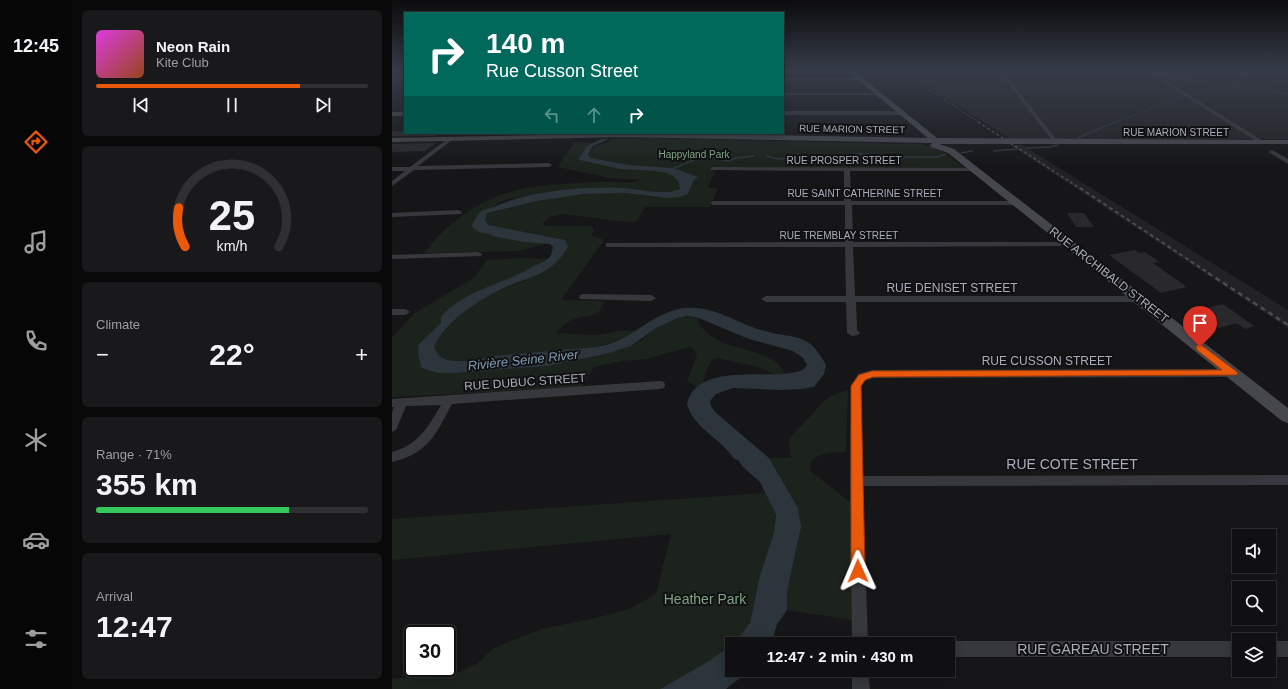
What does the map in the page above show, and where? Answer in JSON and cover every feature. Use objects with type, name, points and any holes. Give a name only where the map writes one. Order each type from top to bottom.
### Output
[{"type":"main road","name":"RUE ARCHIBALD STREET","points":[[889,102],[926,133],[946,146]]},
{"type":"main road","name":"RUE ARCHIBALD STREET","points":[[902,113],[908,114],[975,170],[1288,417]]},
{"type":"main road","points":[[392,114],[404,114]]},
{"type":"main road","points":[[911,140],[920,138],[926,133]]},
{"type":"main road","points":[[431,139],[455,134]]},
{"type":"main road","points":[[462,134],[485,138]]},
{"type":"main road","name":"RUE MARION STREET","points":[[392,140],[587,135],[757,135],[911,140]]},
{"type":"main road","points":[[911,140],[946,146],[962,141]]},
{"type":"main road","name":"RUE MARION STREET","points":[[962,141],[1288,142]]},
{"type":"main road","points":[[946,146],[962,141]]},
{"type":"street","points":[[1024,102],[1056,142]]},
{"type":"street","points":[[1198,102],[1261,142]]},
{"type":"street","points":[[784,113],[902,113]]},
{"type":"street","points":[[392,184],[450,139]]},
{"type":"street","points":[[1272,152],[1288,162]]},
{"type":"street","points":[[392,169],[549,165]]},
{"type":"street","name":"RUE PROSPER STREET","points":[[713,169],[975,170]]},
{"type":"street","points":[[847,170],[852,333],[855,333]]},
{"type":"street","name":"RUE SAINT CATHERINE STREET","points":[[713,203],[1017,203]]},
{"type":"street","points":[[392,215],[458,212]]},
{"type":"street","name":"RUE TREMBLAY STREET","points":[[609,245],[1069,244]]},
{"type":"street","points":[[392,257],[478,254]]},
{"type":"street","points":[[583,296],[586,298],[651,298]]},
{"type":"street","name":"RUE DENISET STREET","points":[[766,299],[1139,299]]},
{"type":"street","points":[[392,312],[405,312]]},
{"type":"street","name":"RUE CUSSON STREET","points":[[856,481],[856,386],[862,377],[872,374],[1233,373]]},
{"type":"street","name":"RUE DUBUC STREET","points":[[397,402],[449,400],[660,385]]},
{"type":"street","points":[[392,457],[412,451],[424,442],[449,400]]},
{"type":"street","points":[[392,427],[397,402]]},
{"type":"street","name":"RUE COTE STREET","points":[[856,481],[1288,480]]},
{"type":"street","points":[[856,481],[860,637]]},
{"type":"street","name":"RUE GAREAU STREET","points":[[955,649],[1232,649]]},
{"type":"street","points":[[1276,649],[1288,649]]},
{"type":"street","points":[[860,677],[861,689]]},
{"type":"shaded area","points":[[953,102],[1288,102],[1288,139],[1011,139]]},
{"type":"shaded area","points":[[1010,145],[1022,145],[1288,310],[1288,328]]},
{"type":"green space","name":"Happyland Park","points":[[614,137],[920,144],[939,150],[965,168],[712,168],[711,171],[715,171],[708,188],[718,188],[710,207],[645,207],[636,222],[563,214],[550,217],[542,224],[547,226],[589,226],[594,228],[592,236],[604,240],[561,300],[604,301],[602,307],[596,314],[569,321],[556,333],[594,335],[625,330],[635,331],[628,337],[593,348],[504,355],[461,361],[449,361],[439,356],[434,347],[445,329],[462,313],[491,294],[531,278],[548,269],[559,259],[568,247],[565,240],[489,225],[485,221],[487,213],[537,201],[584,194],[625,193],[658,198],[689,192],[694,180],[698,177],[674,168],[629,166],[595,161],[585,155],[596,146],[611,141],[610,139]]},
{"type":"green space","points":[[575,142],[591,143],[588,145],[580,160],[620,169],[667,173],[678,181],[680,189],[667,192],[652,192],[623,188],[588,188],[508,200],[490,208],[474,221],[480,231],[492,236],[524,242],[548,243],[518,251],[424,253],[443,232],[465,213],[504,194],[546,185],[594,182],[624,183],[640,180],[610,178],[558,167]]},
{"type":"green space","points":[[520,258],[548,259],[531,269],[469,296],[450,309],[441,317],[441,323],[419,344],[419,362],[438,373],[548,366],[624,349],[641,341],[656,328],[683,317],[699,318],[698,323],[706,332],[715,338],[724,343],[763,355],[773,360],[784,371],[783,374],[777,375],[758,367],[717,358],[712,360],[705,375],[703,385],[696,387],[687,380],[697,353],[690,347],[646,359],[622,361],[594,367],[581,387],[392,397],[392,337],[415,313],[474,278],[486,261]]},
{"type":"green space","points":[[848,390],[846,452],[831,452],[815,458],[811,461],[810,471],[850,502],[852,620],[787,610],[787,591],[798,540],[798,508],[769,458],[791,458],[789,443],[791,437],[824,401],[831,396]]},
{"type":"green space","name":"Heather Park","points":[[765,493],[776,515],[774,532],[759,579],[750,623],[739,637],[725,637],[725,651],[660,689],[392,689],[392,679],[411,677],[456,677],[456,672],[478,663],[494,648],[541,629],[596,618],[629,609],[656,594],[671,534],[392,560],[392,519]]},
{"type":"water","name":"Rivière Seine River","points":[[602,139],[609,139],[593,146],[588,154],[590,158],[628,165],[674,168],[698,177],[694,180],[688,194],[679,197],[666,198],[625,193],[584,194],[537,201],[487,213],[485,221],[489,225],[565,240],[568,247],[560,259],[548,269],[538,275],[496,292],[464,312],[446,329],[434,347],[439,356],[447,360],[462,361],[593,347],[606,345],[621,339],[665,313],[685,308],[696,308],[716,312],[765,331],[801,339],[813,347],[820,354],[826,365],[824,374],[814,387],[780,390],[733,388],[716,394],[710,401],[715,412],[769,458],[798,508],[801,527],[787,591],[787,610],[777,624],[773,637],[739,637],[750,623],[759,579],[774,532],[776,515],[760,482],[701,427],[690,412],[687,404],[693,391],[703,383],[716,378],[731,375],[798,372],[804,369],[807,365],[803,358],[793,351],[749,339],[699,318],[688,316],[678,318],[656,328],[631,346],[609,353],[548,366],[455,373],[438,373],[422,368],[418,353],[419,344],[441,323],[441,317],[451,308],[472,294],[519,274],[545,261],[551,255],[553,247],[550,244],[524,242],[492,236],[476,230],[472,226],[477,216],[482,211],[509,201],[541,193],[575,189],[623,188],[652,192],[667,192],[680,189],[678,181],[667,173],[620,169],[580,160],[579,158],[588,145]]},
{"type":"water","points":[[725,650],[725,677],[741,677],[726,689],[660,689],[709,661]]},
{"type":"building","points":[[813,125],[828,125],[828,132],[813,132]]},
{"type":"building","points":[[392,131],[404,131],[404,134],[438,134],[436,136],[392,136]]},
{"type":"building","points":[[436,143],[425,151],[392,152],[392,144]]},
{"type":"building","points":[[1067,213],[1084,213],[1094,227],[1076,227]]},
{"type":"building","points":[[1135,250],[1140,253],[1145,252],[1159,262],[1153,263],[1187,287],[1161,293],[1109,255]]},
{"type":"building","points":[[1223,304],[1254,326],[1245,329],[1236,323],[1219,328],[1195,311]]},
{"type":"waterway","points":[[1113,123],[1170,102]]},
{"type":"waterway","points":[[1078,138],[1115,122]]},
{"type":"waterway","points":[[1027,148],[1050,147],[1058,145]]},
{"type":"waterway","points":[[994,151],[1017,149]]},
{"type":"waterway","points":[[961,153],[972,151]]},
{"type":"waterway","points":[[767,156],[778,159],[790,158],[791,155],[805,155],[825,159],[846,160],[849,155],[856,154],[876,154],[902,159],[904,157],[937,157],[946,154]]},
{"type":"waterway","points":[[674,168],[704,156],[729,161],[736,158],[754,156]]},
{"type":"railway","points":[[948,102],[980,123]]},
{"type":"railway","points":[[978,122],[1081,189]]},
{"type":"railway","points":[[1080,188],[1210,274]]},
{"type":"railway","points":[[1208,273],[1288,325]]},
{"type":"route","points":[[858,571],[856,386],[862,377],[872,374],[1233,373],[1200,347]]}]
